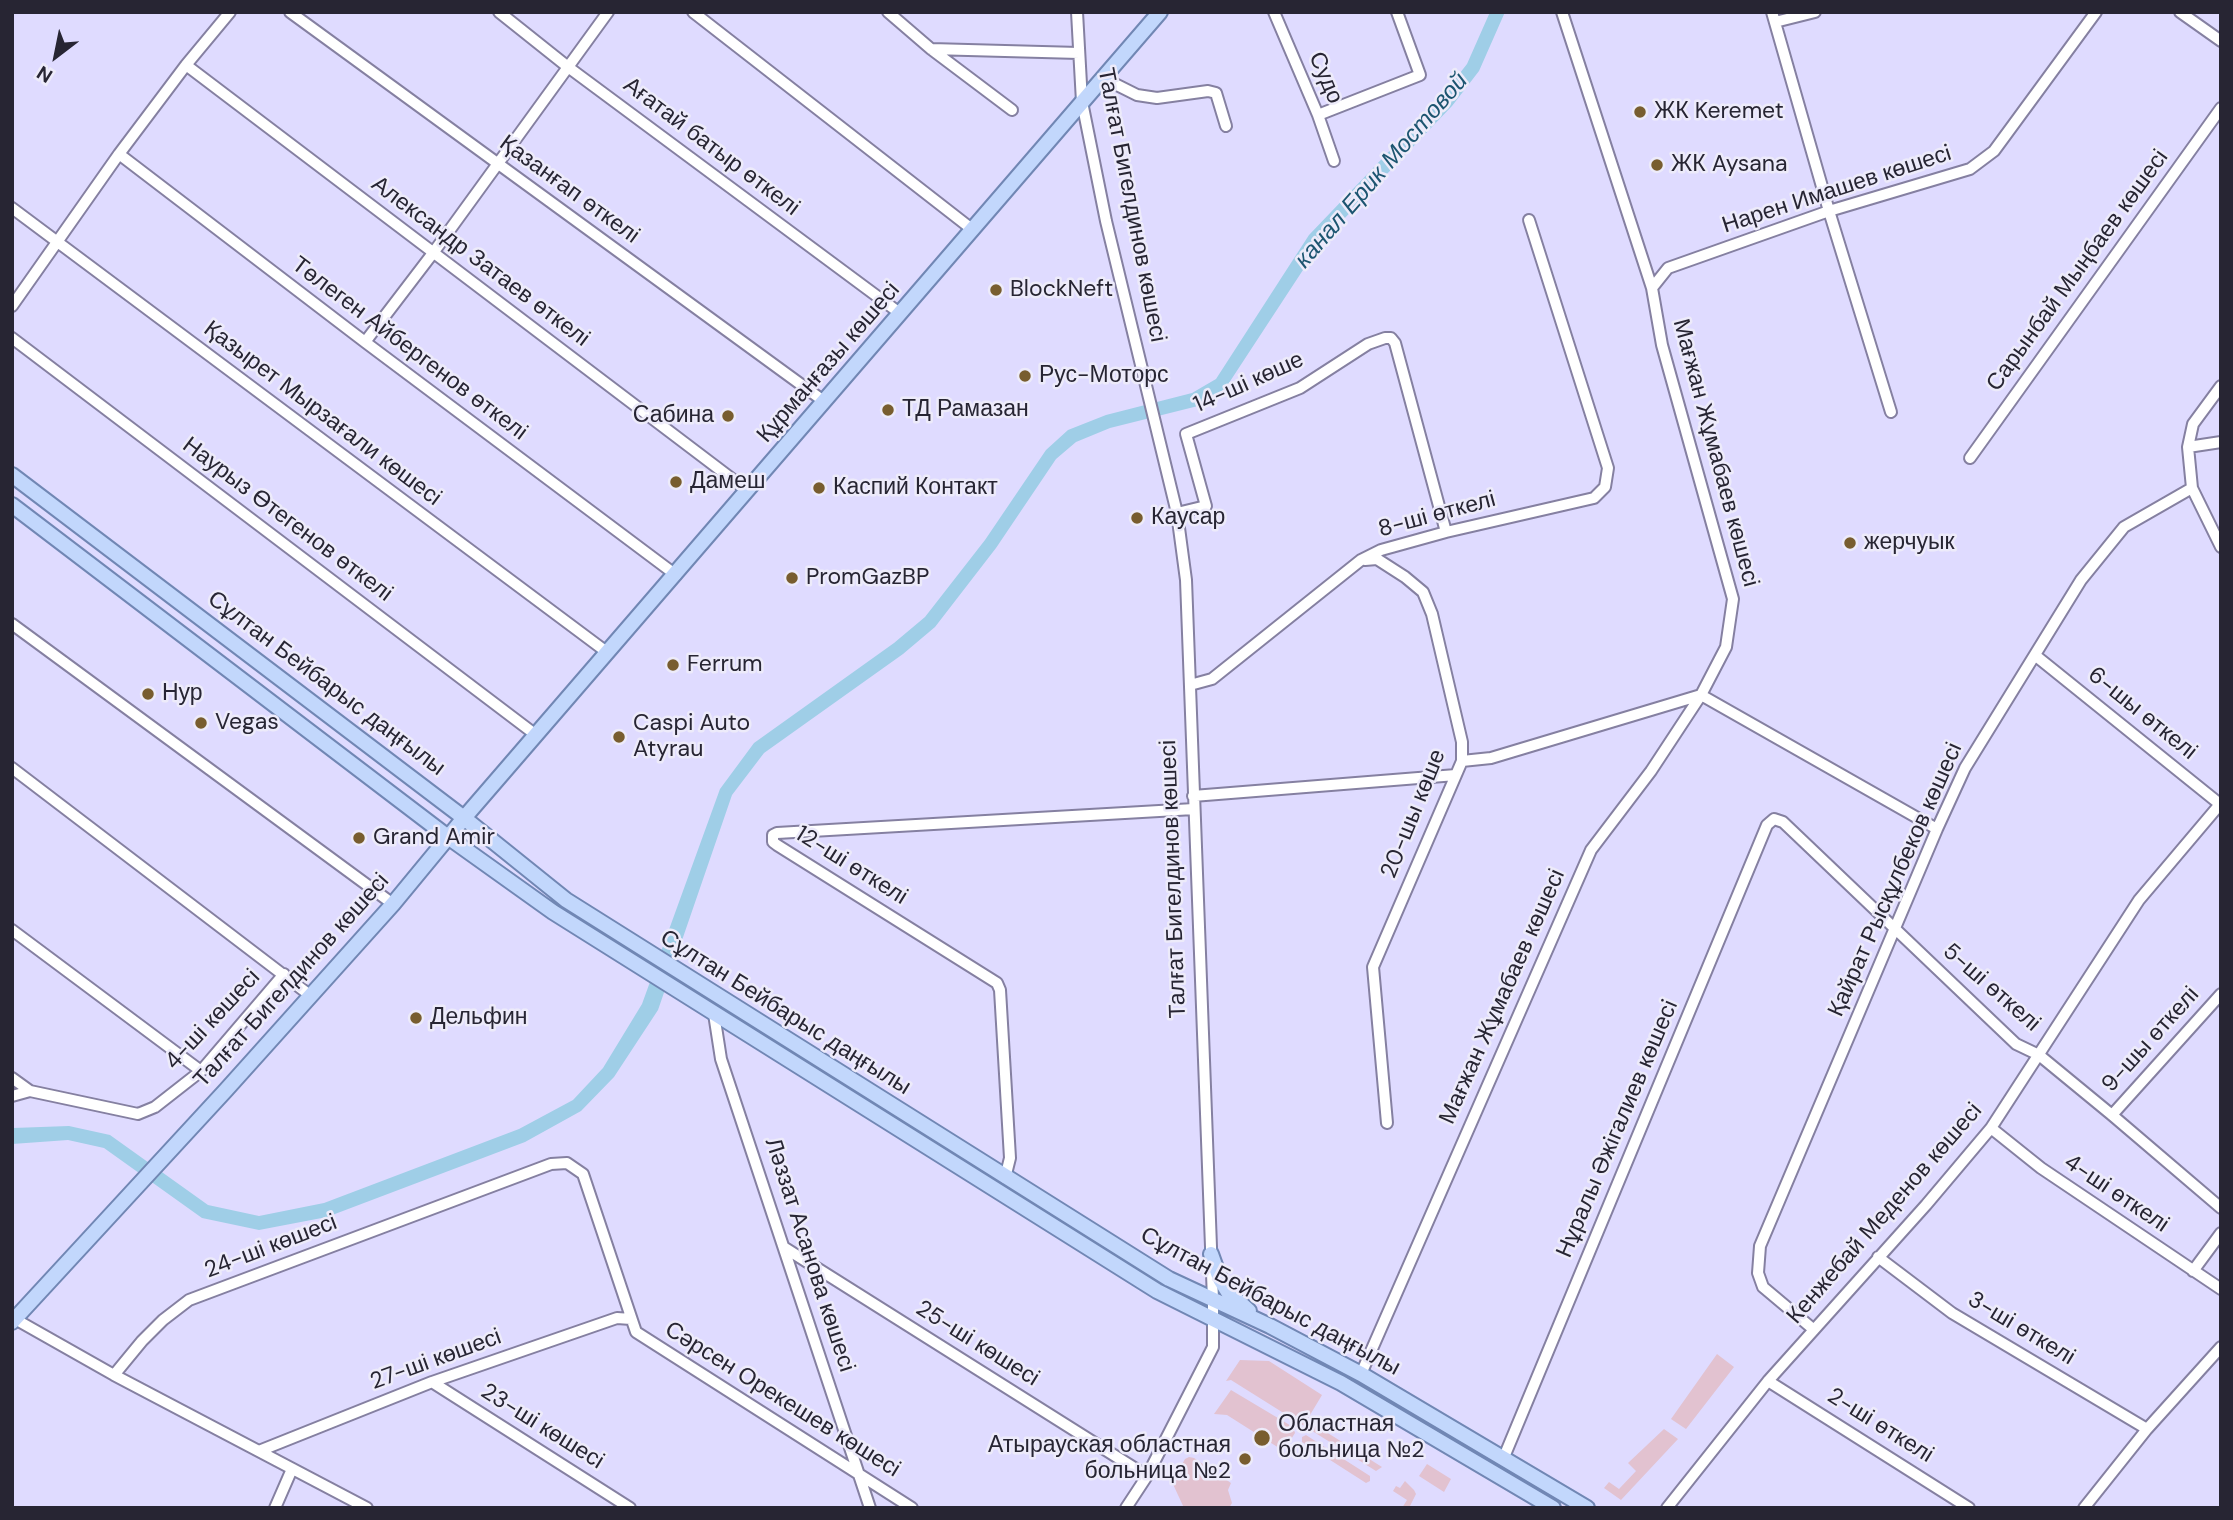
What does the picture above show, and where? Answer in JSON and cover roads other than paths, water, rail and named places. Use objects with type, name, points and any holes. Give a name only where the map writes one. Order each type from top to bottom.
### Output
[{"type":"main road","name":"Құрманғазы көшесі","points":[[448,837],[1160,12]]},
{"type":"main road","name":"Сұлтан Бейбарыс даңғылы","points":[[12,475],[464,818],[566,900],[1169,1279],[1270,1326],[1362,1374],[1587,1508]]},
{"type":"main road","name":"Сұлтан Бейбарыс даңғылы","points":[[12,505],[448,837],[552,912],[1157,1291],[1341,1383],[1553,1508]]},
{"type":"main road","points":[[441,801],[465,806],[484,795]]},
{"type":"main road","points":[[484,795],[480,816],[492,841]]},
{"type":"main road","points":[[431,824],[436,839],[431,858]]},
{"type":"main road","name":"Талғат Бигелдинов көшесі","points":[[14,1320],[311,996],[448,837]]},
{"type":"main road","points":[[431,858],[452,850],[475,856]]},
{"type":"main road","points":[[1211,1254],[1228,1292],[1270,1326]]},
{"type":"street","points":[[12,306],[119,154],[230,12]]},
{"type":"street","name":"Қазанғап өткелі","points":[[290,12],[825,402]]},
{"type":"street","name":"Ағатай батыр өткелі","points":[[499,12],[568,67],[901,314]]},
{"type":"street","points":[[365,342],[608,12]]},
{"type":"street","points":[[693,12],[973,230]]},
{"type":"street","points":[[888,12],[931,49],[1012,110]]},
{"type":"street","name":"Талғат Бигелдинов көшесі","points":[[1077,12],[1082,102],[1106,221],[1177,513],[1185,580],[1213,1300],[1213,1347],[1147,1476],[1126,1508]]},
{"type":"street","name":"Судо","points":[[1274,12],[1318,115],[1334,161]]},
{"type":"street","points":[[1318,115],[1420,75],[1396,12]]},
{"type":"street","name":"Мағжан Жұмабаев көшесі","points":[[1362,1374],[1591,850],[1651,771],[1701,695],[1726,647],[1733,599],[1662,345],[1652,288],[1562,12]]},
{"type":"street","points":[[1815,12],[1774,17],[1829,211],[1891,412]]},
{"type":"street","name":"Нарен Имашев көшесi","points":[[1652,288],[1668,268],[1829,211],[1970,169],[1994,151],[2096,12]]},
{"type":"street","points":[[2180,12],[2221,41]]},
{"type":"street","points":[[931,49],[1079,53]]},
{"type":"street","name":"Александр Затаев өткелі","points":[[186,65],[748,492]]},
{"type":"street","points":[[1103,78],[1137,95],[1157,98],[1208,91],[1216,93],[1226,126]]},
{"type":"street","name":"Сарынбай Мыңбаев көшесі","points":[[1970,458],[2221,108]]},
{"type":"street","name":"Төлеген Айбергенов өткелі","points":[[119,154],[676,575]]},
{"type":"street","name":"Қазырет Мырзағали көшесі","points":[[12,208],[608,653]]},
{"type":"street","name":"8-ші өткелі","points":[[1190,685],[1212,679],[1361,560],[1381,550],[1594,498],[1605,487],[1608,468],[1530,220]]},
{"type":"street","name":"Наурыз Өтегенов өткелі","points":[[12,338],[536,735]]},
{"type":"street","name":"14-ші көше","points":[[1177,513],[1206,506],[1186,434],[1300,388],[1368,344],[1391,338],[1395,343],[1446,532]]},
{"type":"street","points":[[2221,386],[2193,424],[2188,447],[2192,488],[2221,547]]},
{"type":"street","points":[[2188,447],[2221,442]]},
{"type":"street","name":"Қайрат Рысқұлбеков көшесі","points":[[1813,1329],[1763,1287],[1758,1273],[1760,1246],[1937,829],[1965,768],[2081,580],[2124,527],[2192,488]]},
{"type":"street","name":"20-шы көше","points":[[1361,560],[1377,559],[1423,592],[1432,614],[1462,742],[1462,761],[1373,967],[1387,1123]]},
{"type":"street","points":[[12,624],[393,904]]},
{"type":"street","name":"6-шы өткелі","points":[[2036,656],[2220,804]]},
{"type":"street","points":[[1462,761],[1491,758],[1701,695],[1937,829]]},
{"type":"street","points":[[12,768],[311,996]]},
{"type":"street","points":[[1193,796],[1455,775]]},
{"type":"street","name":"Кенжебай Меденов көшесі","points":[[1667,1508],[1768,1381],[1991,1128],[2139,900],[2220,804]]},
{"type":"street","name":"12-ші өткелі","points":[[1005,1178],[1010,1158],[1000,990],[997,983],[773,842],[773,835],[1194,809]]},
{"type":"street","name":"5-ші өткелі","points":[[1774,819],[1783,822],[2016,1044],[2039,1055],[2221,1208]]},
{"type":"street","name":"Нұралы Әжiгалиев көшесi","points":[[1504,1457],[1767,825],[1774,819]]},
{"type":"street","points":[[12,929],[201,1071]]},
{"type":"street","name":"4-ші көшесі","points":[[30,1091],[138,1114],[155,1107],[201,1071],[284,974]]},
{"type":"street","name":"9-шы өткелі","points":[[2112,1115],[2221,994]]},
{"type":"street","name":"Ләззат Асанова көшесі","points":[[714,1014],[721,1059],[870,1508]]},
{"type":"street","points":[[12,1078],[30,1091]]},
{"type":"street","points":[[12,1097],[30,1091]]},
{"type":"street","name":"4-ші өткелі","points":[[1991,1128],[2041,1168],[2221,1289]]},
{"type":"street","name":"24-ші көшесі","points":[[114,1375],[163,1320],[189,1300],[551,1164],[567,1163],[575,1167]]},
{"type":"street","name":"Сәрсен Орекешев көшесі","points":[[575,1167],[583,1174],[636,1332],[912,1508]]},
{"type":"street","points":[[2193,1271],[2221,1233]]},
{"type":"street","name":"25-ші көшесі","points":[[785,1248],[1147,1476]]},
{"type":"street","name":"3-ші өткелі","points":[[1878,1257],[1952,1313],[2147,1429]]},
{"type":"street","name":"27-ші көшесі","points":[[259,1451],[432,1382],[617,1318],[631,1319]]},
{"type":"street","points":[[14,1320],[367,1508]]},
{"type":"street","points":[[2084,1508],[2147,1429],[2221,1347]]},
{"type":"street","name":"2-ші өткелі","points":[[1768,1381],[1969,1508]]},
{"type":"street","name":"23-ші көшесі","points":[[432,1382],[630,1508]]},
{"type":"street","points":[[275,1508],[292,1468]]},
{"type":"water","name":"канал Ерик Мостовой","points":[[1490,12],[1505,12],[1479,71],[1452,106],[1320,244],[1225,389],[1198,406],[1110,428],[1076,442],[1056,459],[996,548],[935,627],[903,654],[764,753],[732,795],[658,1010],[614,1077],[581,1111],[525,1142],[327,1217],[259,1230],[202,1218],[104,1148],[68,1140],[12,1144],[13,1128],[69,1126],[110,1135],[208,1205],[259,1216],[324,1203],[519,1129],[573,1100],[603,1068],[642,1004],[720,789],[754,743],[894,643],[925,617],[985,540],[1046,450],[1068,430],[1106,415],[1192,393],[1216,379],[1309,235],[1441,97],[1467,64]]},
{"type":"place","name":"ЖК Keremet","points":[[1640,112]]},
{"type":"place","name":"ЖК Aysana","points":[[1657,165]]},
{"type":"place","name":"BlockNeft","points":[[996,290]]},
{"type":"place","name":"Рус-Моторс","points":[[1025,376]]},
{"type":"place","name":"ТД Рамазан","points":[[888,410]]},
{"type":"place","name":"Сабина","points":[[728,416]]},
{"type":"place","name":"Дамеш","points":[[676,482]]},
{"type":"place","name":"Каспий Контакт","points":[[819,488]]},
{"type":"place","name":"Каусар","points":[[1137,518]]},
{"type":"place","name":"жерчуык","points":[[1850,543]]},
{"type":"place","name":"PromGazBP","points":[[792,578]]},
{"type":"place","name":"Ferrum","points":[[673,665]]},
{"type":"place","name":"Нур","points":[[148,694]]},
{"type":"place","name":"Vegas","points":[[201,723]]},
{"type":"place","name":"Caspi Auto Atyrau","points":[[619,737]]},
{"type":"place","name":"Grand Amir","points":[[359,838]]},
{"type":"place","name":"Дельфин","points":[[416,1018]]},
{"type":"place","name":"Областная больница №2","points":[[1262,1438]]},
{"type":"place","name":"Атырауская областная больница №2","points":[[1245,1459]]}]
